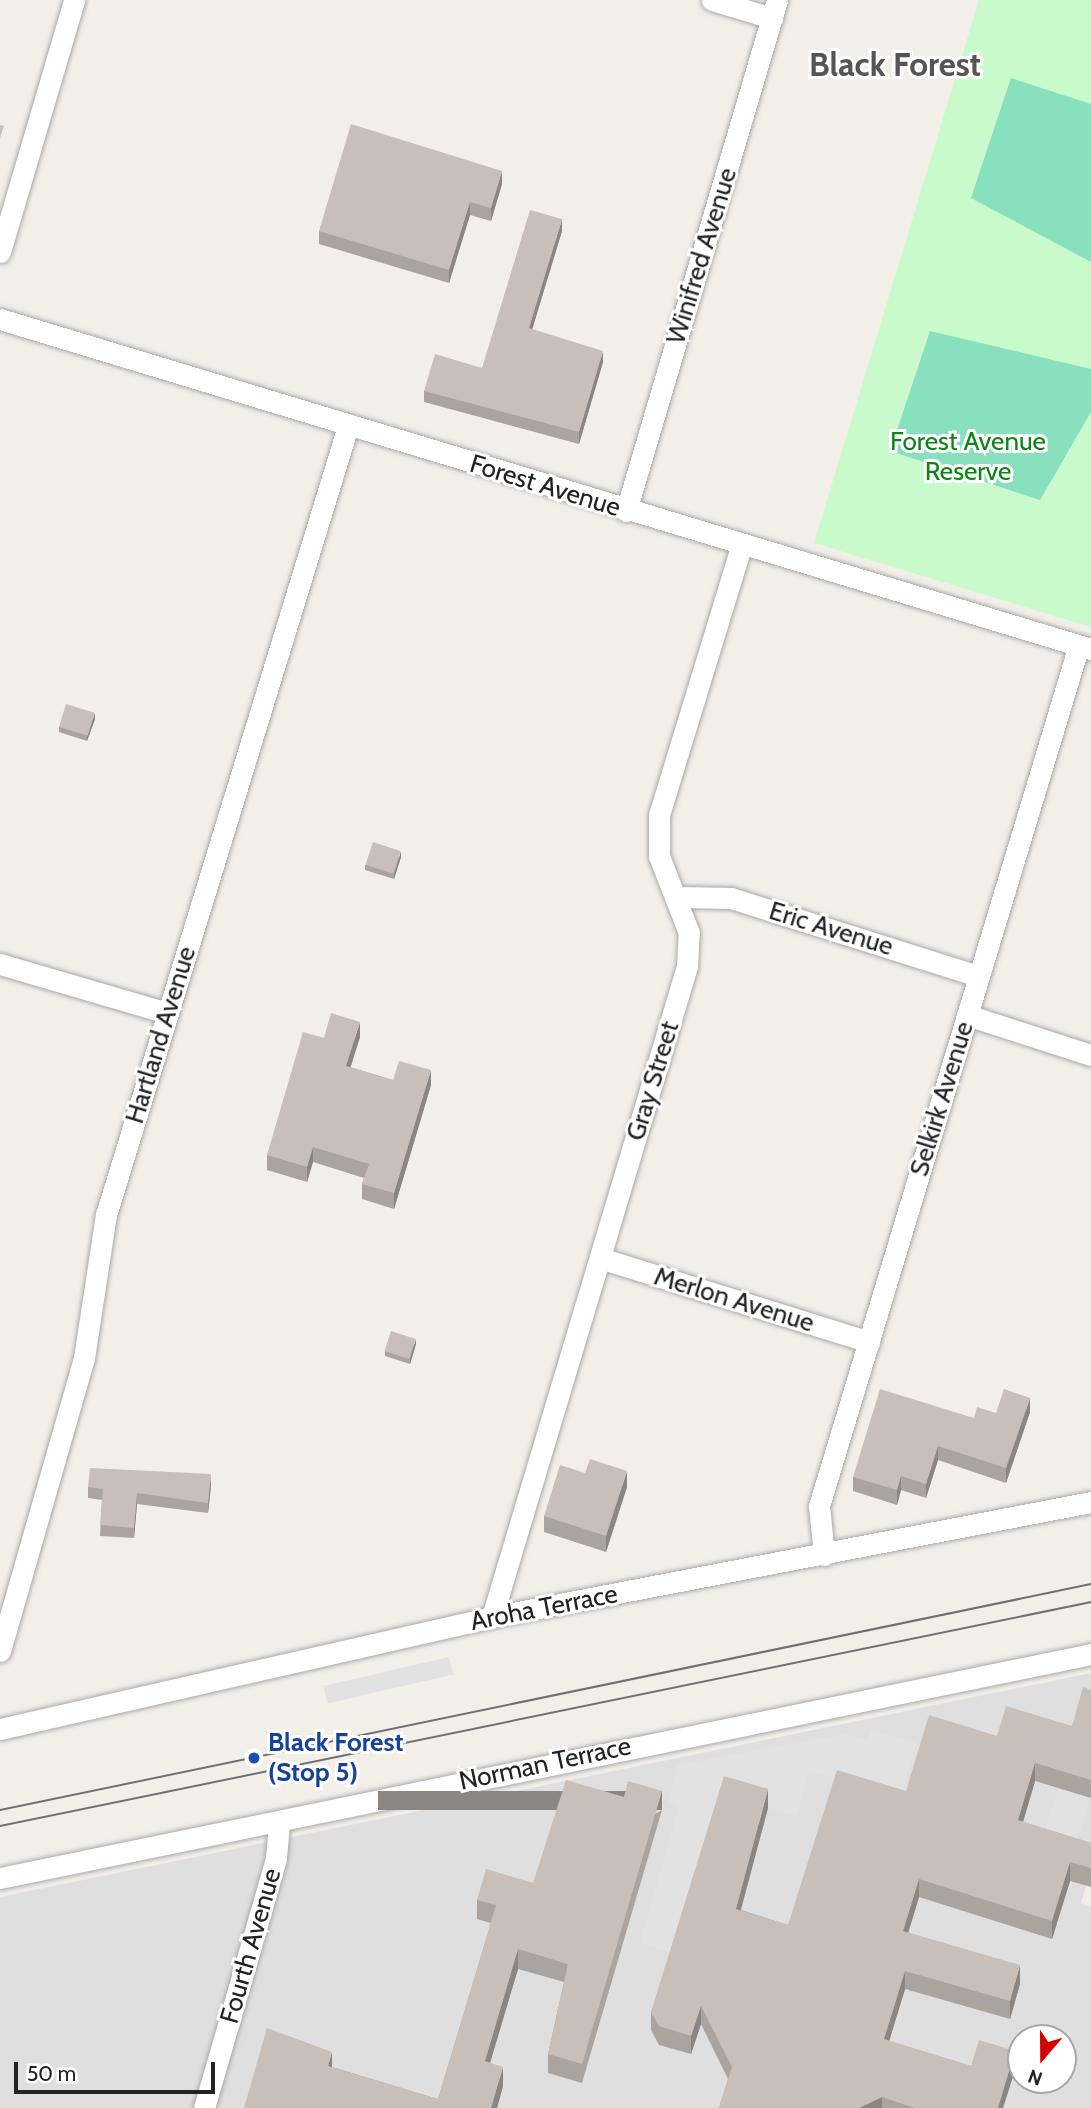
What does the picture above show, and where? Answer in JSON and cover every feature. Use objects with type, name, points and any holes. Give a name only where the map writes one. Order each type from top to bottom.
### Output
[{"type":"street","points":[[0,251],[74,0]]},
{"type":"street","points":[[712,0],[775,9]]},
{"type":"street","name":"Winifred Avenue","points":[[626,511],[775,9]]},
{"type":"street","name":"Forest Avenue","points":[[0,320],[626,511],[1085,647]]},
{"type":"street","name":"Hartland Avenue","points":[[0,1651],[84,1358],[106,1215],[348,426]]},
{"type":"street","name":"Gray Street","points":[[492,1617],[687,966],[680,897],[659,856],[659,815],[741,545]]},
{"type":"street","name":"Selkirk Avenue","points":[[824,1555],[819,1506],[979,976],[1085,647]]},
{"type":"street","name":"Eric Avenue","points":[[680,897],[731,898],[979,976]]},
{"type":"street","points":[[0,964],[168,1013]]},
{"type":"street","points":[[967,1015],[1091,1055]]},
{"type":"street","name":"Merlon Avenue","points":[[600,1258],[869,1342]]},
{"type":"street","name":"Aroha Terrace","points":[[0,1729],[492,1617],[1091,1502]]},
{"type":"street","name":"Norman Terrace","points":[[0,1878],[1091,1654]]},
{"type":"street","name":"Fourth Avenue","points":[[204,2108],[276,1858],[279,1822]]},
{"type":"shaded area","points":[[449,1657],[453,1675],[327,1704],[323,1686]]},
{"type":"shaded area","points":[[1091,1673],[1091,1870],[1081,1903],[1091,1906],[1091,2108],[0,2108],[0,1897]]},
{"type":"shaded area","points":[[871,1730],[917,1743],[901,1798],[809,1771],[796,1816],[721,1794],[675,1954],[640,1943],[679,1806],[668,1802],[678,1765],[844,1734],[868,1741]]},
{"type":"shaded area","points":[[1058,1788],[1091,1798],[1073,1855],[1040,1845]]},
{"type":"green space","name":"Forest Avenue Reserve","points":[[979,0],[1091,0],[1091,627],[814,543]]},
{"type":"green space","points":[[1011,78],[1091,104],[1091,262],[971,198]]},
{"type":"green space","points":[[930,331],[1091,369],[1091,412],[1040,500],[890,451]]},
{"type":"building","points":[[351,124],[502,171],[491,208],[470,202],[449,270],[319,231]]},
{"type":"building","points":[[530,210],[562,219],[529,328],[603,351],[579,432],[424,391],[435,354],[482,368]]},
{"type":"building","points":[[66,704],[95,713],[88,736],[59,727]]},
{"type":"building","points":[[373,842],[401,851],[393,874],[366,865]]},
{"type":"building","points":[[331,1013],[360,1022],[346,1066],[393,1080],[399,1061],[431,1070],[394,1193],[362,1184],[369,1164],[313,1147],[307,1167],[267,1155],[303,1032],[324,1038]]},
{"type":"building","points":[[391,1331],[416,1339],[409,1359],[385,1351]]},
{"type":"building","points":[[880,1389],[974,1418],[977,1407],[996,1413],[1004,1389],[1030,1398],[1006,1468],[938,1446],[926,1484],[901,1476],[897,1490],[853,1477]]},
{"type":"building","points":[[590,1459],[627,1471],[606,1536],[544,1516],[560,1465],[585,1473]]},
{"type":"building","points":[[90,1468],[211,1474],[208,1503],[137,1493],[134,1528],[100,1525],[103,1489],[88,1487]]},
{"type":"building","points":[[1083,1687],[1091,1690],[1091,1780],[1035,1763],[1018,1820],[1091,1843],[1091,1868],[1070,1862],[1052,1921],[919,1879],[903,1931],[1020,1965],[1010,2001],[905,1971],[884,2039],[971,2066],[979,2040],[1007,2049],[1007,2078],[998,2108],[915,2108],[882,2097],[859,2108],[719,2108],[732,2067],[701,2006],[691,2036],[659,2026],[651,2012],[724,1776],[768,1789],[736,1909],[788,1925],[837,1770],[906,1791],[929,1715],[997,1736],[1006,1706],[1072,1726]]},
{"type":"building","points":[[566,1780],[624,1797],[628,1781],[662,1791],[582,2064],[548,2054],[568,1964],[518,1949],[485,2061],[503,2067],[491,2108],[244,2108],[267,2028],[332,2052],[328,2066],[438,2099],[496,1905],[477,1900],[486,1869],[533,1883]]},
{"type":"tram line","points":[[0,1810],[1091,1584]]},
{"type":"tram line","points":[[0,1826],[1091,1602]]},
{"type":"place","name":"Black Forest (Stop 5)","points":[[254,1758]]},
{"type":"district","name":"Black Forest","points":[[895,65]]}]
